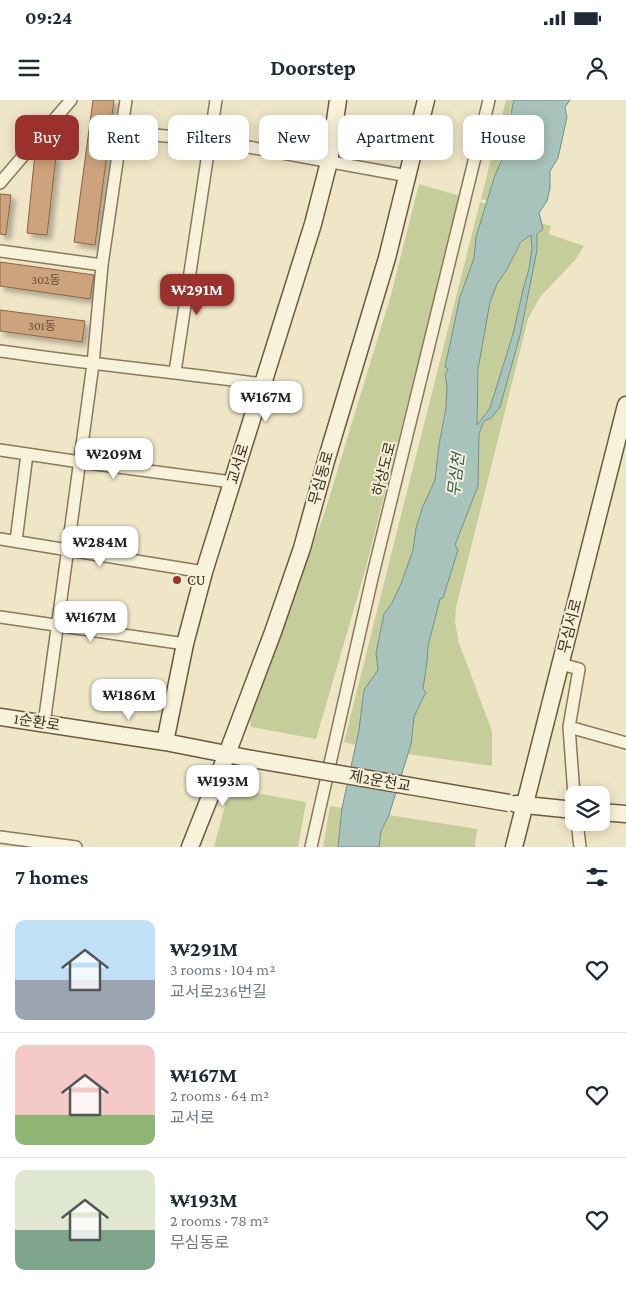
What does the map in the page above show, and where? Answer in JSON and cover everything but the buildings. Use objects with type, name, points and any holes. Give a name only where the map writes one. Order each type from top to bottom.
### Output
[{"type":"main road","name":"교서로","points":[[165,742],[185,644],[204,572],[313,224],[329,162],[338,100]]},
{"type":"main road","name":"무심동로","points":[[190,847],[273,632],[302,548],[328,451],[387,258],[426,100]]},
{"type":"main road","name":"무심서로","points":[[514,847],[626,405]]},
{"type":"main road","name":"1순환로","points":[[0,717],[165,742],[252,759]]},
{"type":"main road","name":"제2운천교","points":[[252,759],[526,805]]},
{"type":"main road","points":[[526,805],[565,809]]},
{"type":"main road","points":[[610,813],[626,814]]},
{"type":"street","points":[[0,183],[71,100]]},
{"type":"street","points":[[124,115],[126,100]]},
{"type":"street","points":[[214,115],[216,100]]},
{"type":"street","name":"하상도로","points":[[311,847],[373,574],[489,100]]},
{"type":"street","points":[[249,147],[408,176]]},
{"type":"street","points":[[44,724],[69,550],[93,364],[102,265],[117,160]]},
{"type":"street","points":[[175,372],[207,160]]},
{"type":"street","points":[[0,251],[102,265]]},
{"type":"street","points":[[0,351],[262,384]]},
{"type":"street","points":[[0,450],[232,482]]},
{"type":"street","points":[[16,541],[28,454]]},
{"type":"street","points":[[0,539],[204,572]]},
{"type":"street","points":[[0,616],[185,644]]},
{"type":"street","points":[[561,664],[578,669],[569,727],[573,786]]},
{"type":"street","points":[[569,727],[626,744]]},
{"type":"street","points":[[578,831],[580,847]]},
{"type":"street","points":[[0,836],[76,847]]},
{"type":"green space","points":[[506,100],[514,100],[510,115],[502,115]]},
{"type":"green space","points":[[491,160],[500,160],[488,201],[481,199]]},
{"type":"green space","points":[[419,184],[460,196],[365,571],[316,739],[251,727],[250,717],[298,578],[323,518],[391,295]]},
{"type":"green space","points":[[480,202],[487,204],[476,237],[474,258],[460,297],[445,367],[448,368],[445,375],[447,385],[446,408],[435,480],[423,506],[416,528],[413,550],[401,584],[392,603],[384,614],[376,653],[378,670],[364,690],[359,730],[355,745],[344,742]]},
{"type":"green space","points":[[541,223],[551,226],[549,234],[584,246],[576,259],[540,297],[528,319],[456,607],[455,622],[459,643],[492,731],[492,766],[408,754],[414,717],[426,693],[423,689],[428,646],[440,599],[443,598],[458,550],[455,546],[478,486],[479,434],[484,421],[491,418],[500,407],[520,335],[537,250],[537,234],[543,229]]},
{"type":"green space","points":[[531,235],[532,248],[529,269],[513,334],[490,408],[476,426],[480,354],[485,318],[496,285],[517,250]]},
{"type":"green space","points":[[239,790],[306,802],[298,847],[214,847],[226,802]]},
{"type":"green space","points":[[330,806],[342,808],[338,847],[323,847]]},
{"type":"green space","points":[[389,815],[477,829],[475,847],[379,847],[381,831]]},
{"type":"water","name":"무심천","points":[[514,100],[570,100],[565,107],[567,117],[558,158],[550,171],[550,188],[547,201],[539,213],[543,229],[537,234],[537,250],[520,335],[500,407],[491,418],[484,421],[479,434],[478,486],[455,545],[458,550],[443,598],[440,599],[428,646],[423,689],[426,692],[414,717],[411,744],[389,815],[381,831],[379,847],[338,847],[342,808],[359,730],[364,690],[378,670],[376,653],[384,614],[392,603],[401,584],[413,550],[416,528],[423,506],[435,480],[446,408],[447,385],[445,375],[448,369],[445,367],[460,297],[474,258],[476,237],[495,175],[502,160],[544,160],[544,115],[511,114]],"holes":[[[531,235],[532,248],[529,269],[513,334],[490,408],[477,425],[478,369],[490,302],[497,284],[521,242]]]},
{"type":"place","name":"CU","points":[[177,580]]}]
